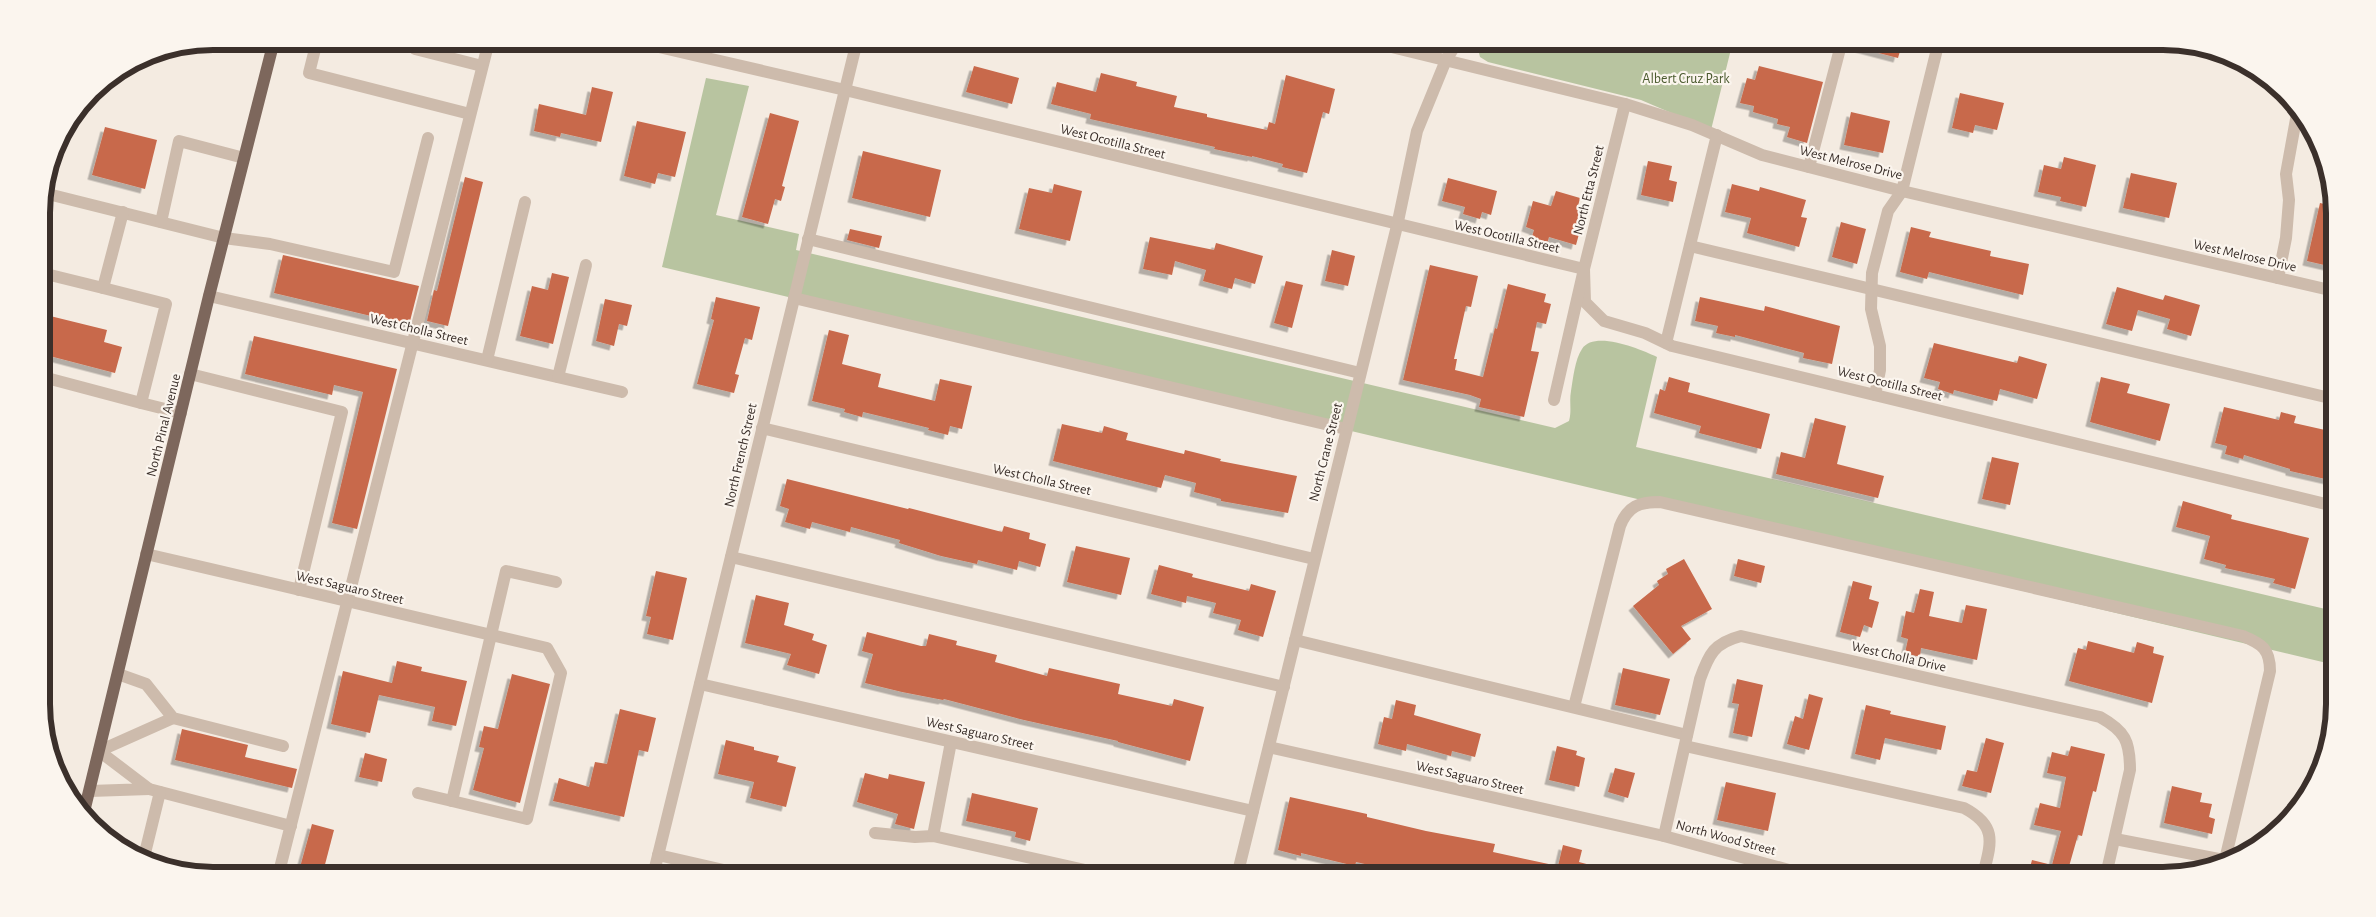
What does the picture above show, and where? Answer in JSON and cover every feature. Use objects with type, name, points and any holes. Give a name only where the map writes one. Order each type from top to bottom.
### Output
[{"type":"main road","name":"North Pinal Avenue","points":[[86,805],[190,374],[272,50]]},
{"type":"street","points":[[315,50],[309,73],[470,114]]},
{"type":"street","points":[[419,50],[482,66]]},
{"type":"street","points":[[280,867],[486,50]]},
{"type":"street","name":"West Ocotilla Street","points":[[672,50],[845,90],[1397,226],[1584,270],[1585,302],[1604,321],[1645,333],[1666,343],[2326,504]]},
{"type":"street","name":"North French Street","points":[[655,867],[854,50]]},
{"type":"street","name":"West Melrose Drive","points":[[1404,50],[1626,104],[1692,125],[1762,155],[1902,191],[2326,289]]},
{"type":"street","name":"North Crane Street","points":[[1239,867],[1397,226],[1417,131],[1446,60],[1452,50]]},
{"type":"street","points":[[1809,167],[1840,50]]},
{"type":"street","points":[[1875,395],[1880,370],[1880,346],[1872,309],[1872,273],[1888,211],[1902,191],[1937,50]]},
{"type":"street","name":"North Etta Street","points":[[1554,400],[1584,270],[1626,104]]},
{"type":"street","points":[[2278,278],[2286,238],[2289,200],[2286,174],[2296,120]]},
{"type":"street","points":[[1666,343],[1717,136]]},
{"type":"street","points":[[51,195],[224,238],[270,244],[394,272],[428,138]]},
{"type":"street","points":[[161,222],[179,141],[244,158]]},
{"type":"street","points":[[487,360],[524,202]]},
{"type":"street","points":[[103,288],[123,212]]},
{"type":"street","points":[[808,239],[1360,373]]},
{"type":"street","points":[[1690,246],[2326,397]]},
{"type":"street","points":[[558,377],[586,265]]},
{"type":"street","points":[[50,275],[166,304],[141,402]]},
{"type":"street","name":"West Cholla Street","points":[[210,296],[622,392]]},
{"type":"street","points":[[794,298],[1346,429]]},
{"type":"street","points":[[190,374],[342,412],[299,590]]},
{"type":"street","points":[[50,379],[181,413]]},
{"type":"street","name":"West Cholla Street","points":[[762,428],[1314,559]]},
{"type":"street","points":[[1574,708],[1620,526],[1625,513],[1646,502],[1660,502],[2243,636],[2256,642],[2266,649],[2270,658],[2270,671],[2228,853]]},
{"type":"street","name":"West Saguaro Street","points":[[146,554],[547,648],[561,673],[527,819],[452,802]]},
{"type":"street","points":[[732,557],[1284,687]]},
{"type":"street","points":[[418,793],[452,802],[506,571],[556,582]]},
{"type":"street","name":"West Cholla Drive","points":[[1664,836],[1706,661],[1714,649],[1726,640],[1741,636],[2100,717],[2114,724],[2125,736],[2130,752],[2130,770],[2108,867]]},
{"type":"street","points":[[1295,640],[1574,708],[1686,740],[1964,808],[1979,816],[1988,828],[1990,840],[1984,867]]},
{"type":"street","points":[[118,674],[146,684],[173,718],[282,746]]},
{"type":"street","name":"West Saguaro Street","points":[[700,684],[1253,811]]},
{"type":"street","points":[[99,750],[173,718]]},
{"type":"street","points":[[934,836],[951,742]]},
{"type":"street","name":"West Saguaro Street","points":[[1269,747],[1664,836]]},
{"type":"street","points":[[99,750],[154,790]]},
{"type":"street","points":[[90,791],[154,790],[291,826]]},
{"type":"street","points":[[145,852],[154,790]]},
{"type":"street","points":[[875,833],[915,837],[934,836],[1072,867]]},
{"type":"street","name":"North Wood Street","points":[[1664,836],[1775,867]]},
{"type":"street","points":[[2115,839],[2212,859]]},
{"type":"street","points":[[658,854],[712,867]]},
{"type":"green space","name":"Albert Cruz Park","points":[[1478,50],[1731,50],[1711,130],[1641,100],[1488,62],[1480,57]]},
{"type":"green space","points":[[706,78],[749,86],[716,215],[799,234],[796,250],[1555,428],[1569,421],[1570,395],[1578,358],[1582,349],[1596,341],[1618,343],[1657,357],[1636,447],[2326,609],[2326,663],[662,267]]},
{"type":"building","points":[[1867,50],[1900,50],[1898,58]]},
{"type":"building","points":[[974,66],[1019,78],[1012,104],[966,92]]},
{"type":"building","points":[[1759,66],[1823,82],[1807,143],[1787,137],[1790,127],[1777,124],[1778,119],[1753,112],[1754,106],[1740,103],[1747,78],[1755,80]]},
{"type":"building","points":[[1101,73],[1137,82],[1136,86],[1177,96],[1174,107],[1207,114],[1207,117],[1267,130],[1269,122],[1275,124],[1286,75],[1335,89],[1329,114],[1323,112],[1307,173],[1282,167],[1283,164],[1252,156],[1214,149],[1215,147],[1090,119],[1091,114],[1051,104],[1057,82],[1096,92]]},
{"type":"building","points":[[592,87],[613,92],[601,142],[561,133],[560,137],[534,131],[539,104],[586,115]]},
{"type":"building","points":[[1960,93],[2004,103],[1997,130],[1975,125],[1973,133],[1952,128]]},
{"type":"building","points":[[1851,112],[1890,121],[1883,153],[1844,145]]},
{"type":"building","points":[[770,113],[799,121],[782,186],[785,187],[781,201],[775,199],[768,224],[742,217]]},
{"type":"building","points":[[637,121],[686,132],[675,177],[658,173],[655,184],[624,176]]},
{"type":"building","points":[[105,127],[157,140],[145,189],[92,175]]},
{"type":"building","points":[[863,151],[941,170],[930,217],[852,198]]},
{"type":"building","points":[[2064,157],[2096,165],[2086,207],[2060,201],[2061,197],[2038,192],[2044,165],[2061,169]]},
{"type":"building","points":[[1648,161],[1672,166],[1669,180],[1677,182],[1673,202],[1641,195]]},
{"type":"building","points":[[2131,173],[2177,183],[2169,218],[2123,208]]},
{"type":"building","points":[[465,177],[483,182],[448,326],[427,321],[434,290],[437,291]]},
{"type":"building","points":[[1448,178],[1497,191],[1491,215],[1482,212],[1480,219],[1463,214],[1465,207],[1442,201]]},
{"type":"building","points":[[1054,184],[1082,191],[1070,241],[1019,229],[1029,188],[1052,193]]},
{"type":"building","points":[[1732,184],[1759,191],[1760,187],[1806,200],[1801,217],[1807,218],[1799,247],[1747,233],[1751,218],[1725,212]]},
{"type":"building","points":[[1556,191],[1580,198],[1577,210],[1585,212],[1576,245],[1549,237],[1547,244],[1531,240],[1534,230],[1526,227],[1533,201],[1551,206]]},
{"type":"building","points":[[2320,203],[2326,204],[2326,265],[2307,261]]},
{"type":"building","points":[[1841,222],[1866,229],[1857,264],[1832,257]]},
{"type":"building","points":[[1911,227],[1931,232],[1929,237],[1991,251],[1990,256],[2029,264],[2023,295],[1929,272],[1927,279],[1900,272]]},
{"type":"building","points":[[850,229],[882,236],[879,248],[847,240]]},
{"type":"building","points":[[1150,237],[1214,250],[1216,243],[1263,256],[1255,284],[1235,278],[1232,289],[1203,281],[1206,270],[1175,261],[1172,275],[1143,269]]},
{"type":"building","points":[[1332,250],[1355,256],[1348,286],[1325,281]]},
{"type":"building","points":[[283,255],[419,286],[409,325],[274,293]]},
{"type":"building","points":[[1430,265],[1478,276],[1471,307],[1466,306],[1454,359],[1457,359],[1455,370],[1483,377],[1508,284],[1546,294],[1544,302],[1551,304],[1546,324],[1537,322],[1531,351],[1539,352],[1524,417],[1479,407],[1481,399],[1470,395],[1403,380]]},
{"type":"building","points":[[552,273],[569,277],[553,344],[520,336],[532,286],[548,290]]},
{"type":"building","points":[[1286,281],[1303,285],[1292,328],[1274,323]]},
{"type":"building","points":[[2117,287],[2163,300],[2165,295],[2200,305],[2191,336],[2167,329],[2170,319],[2138,310],[2132,331],[2106,324]]},
{"type":"building","points":[[716,297],[760,307],[752,340],[745,338],[735,374],[739,375],[734,393],[697,384],[714,320],[711,319]]},
{"type":"building","points":[[1700,297],[1764,311],[1765,306],[1840,326],[1832,364],[1803,358],[1804,353],[1735,335],[1735,337],[1716,333],[1718,326],[1695,321]]},
{"type":"building","points":[[605,299],[632,305],[627,326],[619,324],[614,346],[596,341]]},
{"type":"building","points":[[50,316],[107,330],[104,342],[122,347],[115,373],[50,356]]},
{"type":"building","points":[[829,330],[849,335],[842,364],[881,374],[878,387],[935,401],[940,379],[972,386],[962,429],[950,426],[948,435],[928,430],[929,428],[863,412],[862,417],[844,412],[845,409],[812,401]]},
{"type":"building","points":[[254,336],[397,369],[357,529],[332,523],[363,392],[334,385],[332,395],[245,374]]},
{"type":"building","points":[[1934,343],[2017,363],[2019,356],[2047,364],[2037,399],[2000,389],[1997,401],[1954,390],[1953,394],[1938,389],[1940,382],[1924,378]]},
{"type":"building","points":[[1669,377],[1690,383],[1688,392],[1770,414],[1761,449],[1699,433],[1701,426],[1654,413],[1660,389],[1665,391]]},
{"type":"building","points":[[2101,377],[2130,384],[2127,393],[2170,404],[2160,441],[2090,422]]},
{"type":"building","points":[[2224,407],[2279,420],[2281,412],[2296,416],[2294,423],[2326,430],[2326,479],[2290,471],[2290,469],[2244,455],[2243,459],[2225,454],[2227,446],[2215,443]]},
{"type":"building","points":[[1815,418],[1846,426],[1837,464],[1884,476],[1878,498],[1776,474],[1781,452],[1805,458]]},
{"type":"building","points":[[1062,424],[1102,433],[1104,426],[1128,433],[1126,440],[1184,454],[1185,450],[1221,459],[1220,461],[1297,476],[1288,513],[1221,501],[1221,499],[1194,492],[1196,483],[1165,475],[1161,488],[1053,461]]},
{"type":"building","points":[[1992,457],[2019,463],[2010,505],[1982,499]]},
{"type":"building","points":[[787,479],[1002,532],[1004,526],[1030,533],[1029,539],[1046,544],[1040,567],[1019,561],[1017,570],[978,560],[977,564],[941,556],[899,543],[900,540],[851,527],[850,532],[812,522],[810,529],[785,522],[789,509],[780,506]]},
{"type":"building","points":[[2183,501],[2232,515],[2231,519],[2309,538],[2295,589],[2273,583],[2275,579],[2225,568],[2226,565],[2204,559],[2210,536],[2176,527]]},
{"type":"building","points":[[1076,546],[1130,558],[1121,595],[1067,582]]},
{"type":"building","points":[[1684,559],[1712,609],[1681,626],[1691,639],[1673,654],[1633,606],[1659,585],[1657,581],[1668,574],[1666,569]]},
{"type":"building","points":[[1738,559],[1765,566],[1761,583],[1734,576]]},
{"type":"building","points":[[1159,565],[1193,574],[1192,577],[1249,591],[1251,584],[1276,591],[1263,637],[1238,630],[1241,620],[1213,613],[1216,603],[1187,596],[1186,603],[1151,594]]},
{"type":"building","points":[[656,571],[687,578],[673,640],[647,634],[651,617],[646,616]]},
{"type":"building","points":[[1853,581],[1872,586],[1869,599],[1879,602],[1872,628],[1864,625],[1860,637],[1840,632]]},
{"type":"building","points":[[1920,589],[1934,592],[1929,616],[1962,623],[1966,605],[1987,609],[1977,660],[1921,648],[1920,657],[1905,653],[1908,639],[1901,637],[1906,611],[1914,613]]},
{"type":"building","points":[[756,595],[789,603],[784,625],[814,634],[812,640],[827,645],[819,674],[787,665],[791,654],[745,643]]},
{"type":"building","points":[[867,632],[921,646],[926,646],[929,634],[957,641],[956,645],[997,655],[995,662],[1047,676],[1049,668],[1120,684],[1118,694],[1172,706],[1174,699],[1204,707],[1190,761],[1118,741],[1024,720],[944,699],[865,683],[873,654],[862,651]]},
{"type":"building","points":[[2088,641],[2134,653],[2137,642],[2154,647],[2153,653],[2164,656],[2152,703],[2069,681],[2078,648],[2086,650]]},
{"type":"building","points":[[397,661],[422,667],[421,671],[467,681],[456,726],[432,721],[435,707],[379,695],[370,733],[331,724],[343,671],[392,683]]},
{"type":"building","points":[[1623,668],[1670,679],[1660,715],[1615,705]]},
{"type":"building","points":[[512,674],[550,684],[520,803],[473,790],[484,748],[479,747],[484,726],[498,729]]},
{"type":"building","points":[[1737,679],[1763,685],[1752,737],[1733,733],[1739,704],[1732,703]]},
{"type":"building","points":[[1809,694],[1823,698],[1809,750],[1787,744],[1795,716],[1803,719]]},
{"type":"building","points":[[1396,700],[1416,705],[1414,715],[1481,734],[1475,757],[1452,751],[1451,756],[1407,744],[1406,751],[1378,744],[1384,717],[1392,719]]},
{"type":"building","points":[[1866,705],[1891,711],[1890,714],[1946,726],[1941,750],[1885,738],[1880,760],[1855,754]]},
{"type":"building","points":[[620,709],[656,718],[648,752],[639,750],[624,817],[553,801],[559,778],[589,787],[595,762],[607,764]]},
{"type":"building","points":[[182,729],[248,745],[245,757],[297,769],[292,788],[175,760]]},
{"type":"building","points":[[1986,738],[2004,743],[1991,793],[1962,786],[1967,770],[1977,772]]},
{"type":"building","points":[[726,740],[779,756],[777,762],[796,767],[786,807],[750,798],[754,782],[718,774]]},
{"type":"building","points":[[1557,746],[1577,751],[1576,755],[1585,758],[1579,787],[1549,780]]},
{"type":"building","points":[[2071,746],[2105,754],[2096,792],[2093,791],[2082,836],[2078,835],[2069,867],[2030,867],[2032,860],[2052,865],[2061,831],[2034,825],[2040,803],[2060,808],[2066,777],[2047,773],[2052,752],[2068,756]]},
{"type":"building","points":[[365,753],[387,759],[382,782],[359,777]]},
{"type":"building","points":[[1615,768],[1635,773],[1628,798],[1608,792]]},
{"type":"building","points":[[865,773],[888,779],[889,774],[925,782],[914,829],[895,824],[898,814],[857,802]]},
{"type":"building","points":[[1726,782],[1776,793],[1768,831],[1717,820]]},
{"type":"building","points":[[2172,786],[2202,793],[2200,802],[2212,804],[2209,817],[2215,819],[2212,834],[2164,823]]},
{"type":"building","points":[[972,793],[1038,808],[1030,841],[1015,837],[1016,832],[966,821]]},
{"type":"building","points":[[1290,797],[1367,814],[1367,817],[1426,831],[1495,844],[1493,852],[1558,866],[1563,845],[1582,850],[1579,862],[1598,867],[1378,867],[1356,862],[1355,866],[1301,853],[1301,856],[1278,850]]},
{"type":"building","points":[[312,824],[334,830],[324,867],[300,867]]}]
